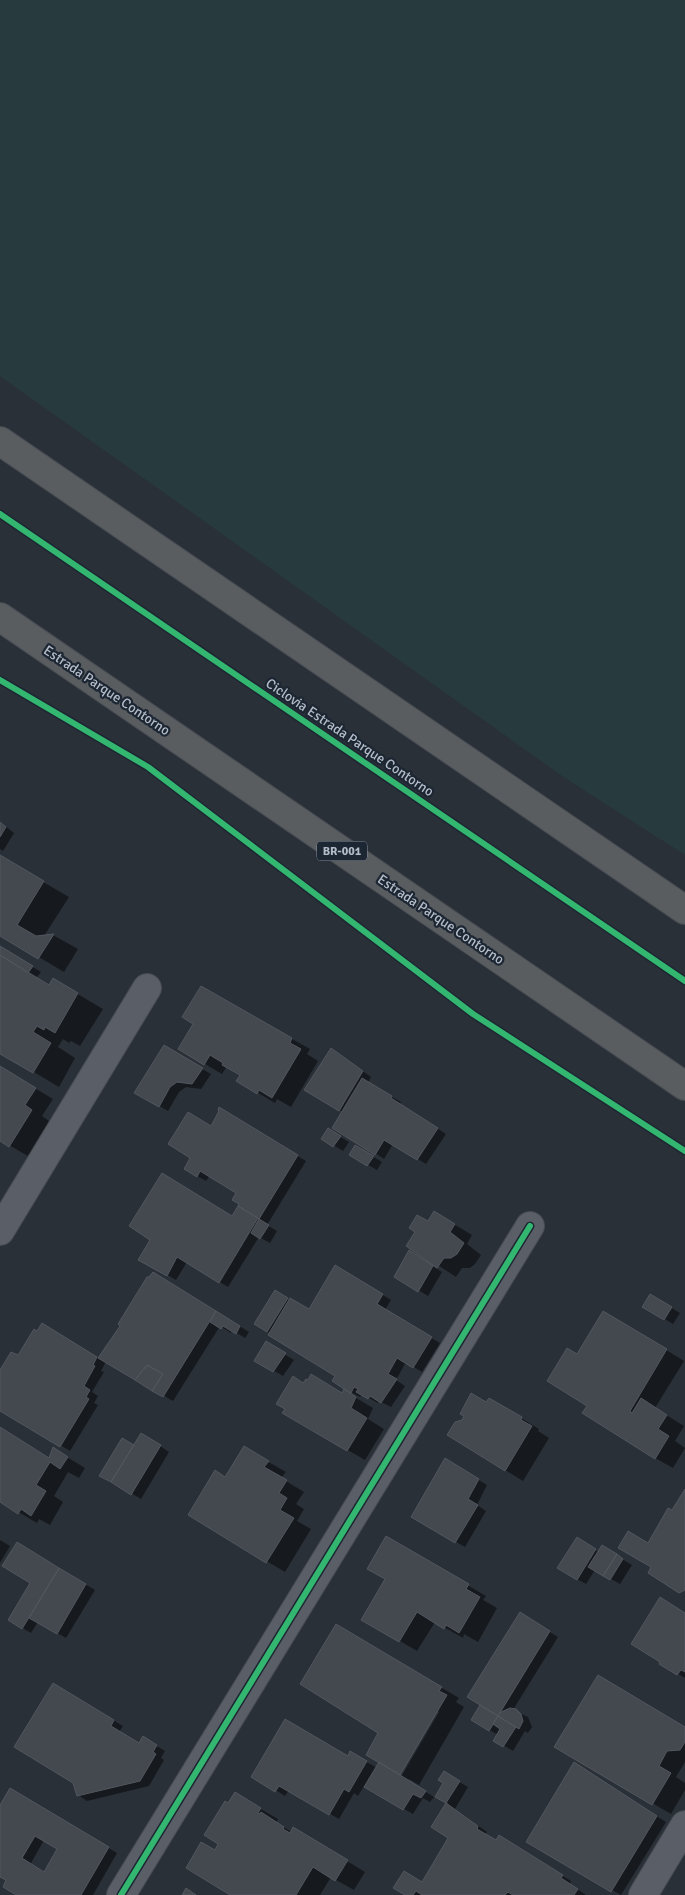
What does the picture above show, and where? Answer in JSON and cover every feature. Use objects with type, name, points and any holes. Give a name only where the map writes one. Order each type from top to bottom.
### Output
[{"type":"highway","points":[[0,441],[685,910]]},
{"type":"highway","name":"Estrada Parque Contorno","points":[[0,617],[685,1086]]},
{"type":"street","points":[[0,1231],[147,988]]},
{"type":"street","points":[[121,1895],[530,1226]]},
{"type":"street","points":[[643,1895],[685,1825]]},
{"type":"green space","points":[[0,0],[685,0],[685,855],[565,778],[0,376]]},
{"type":"building","points":[[0,822],[6,827],[0,837]]},
{"type":"building","points":[[0,855],[44,881],[17,925],[36,936],[54,934],[38,959],[0,936]]},
{"type":"building","points":[[0,946],[33,966],[28,973],[0,955]]},
{"type":"building","points":[[0,955],[49,985],[53,978],[78,993],[55,1033],[45,1027],[44,1030],[37,1026],[33,1032],[51,1043],[33,1073],[0,1054]]},
{"type":"building","points":[[201,986],[292,1038],[290,1043],[301,1049],[272,1098],[259,1090],[257,1094],[236,1081],[240,1075],[222,1065],[223,1063],[210,1055],[204,1065],[178,1049],[193,1024],[182,1017]]},
{"type":"building","points":[[164,1045],[203,1068],[192,1084],[177,1082],[170,1087],[159,1107],[134,1093]]},
{"type":"building","points":[[331,1048],[363,1071],[339,1111],[304,1090]]},
{"type":"building","points":[[0,1066],[36,1088],[25,1105],[32,1110],[9,1147],[0,1141]]},
{"type":"building","points":[[362,1078],[438,1128],[417,1160],[384,1140],[375,1155],[332,1128]]},
{"type":"building","points":[[219,1107],[298,1155],[259,1219],[232,1200],[236,1193],[200,1171],[197,1177],[184,1169],[190,1158],[168,1144],[188,1112],[211,1126],[219,1111]]},
{"type":"building","points":[[328,1128],[341,1136],[333,1147],[321,1139]]},
{"type":"building","points":[[355,1145],[374,1156],[367,1166],[349,1155]]},
{"type":"building","points":[[162,1173],[232,1216],[238,1206],[258,1218],[219,1283],[177,1257],[167,1276],[138,1260],[150,1240],[129,1226]]},
{"type":"building","points":[[434,1211],[455,1224],[450,1232],[464,1243],[457,1254],[451,1258],[444,1258],[437,1268],[406,1246],[415,1232],[409,1228],[417,1215],[428,1221]]},
{"type":"building","points":[[259,1219],[269,1225],[260,1239],[251,1233]]},
{"type":"building","points":[[409,1250],[433,1266],[418,1292],[394,1277]]},
{"type":"building","points":[[335,1265],[383,1294],[377,1304],[432,1337],[413,1368],[397,1358],[388,1374],[397,1379],[381,1403],[370,1396],[368,1399],[356,1392],[358,1389],[354,1387],[351,1393],[344,1389],[332,1381],[335,1376],[268,1335],[290,1298],[309,1309]]},
{"type":"building","points":[[153,1272],[216,1311],[163,1397],[152,1391],[163,1374],[147,1365],[135,1380],[98,1358],[120,1326],[118,1324],[147,1277]]},
{"type":"building","points":[[275,1290],[288,1298],[267,1332],[254,1324]]},
{"type":"building","points":[[650,1294],[672,1307],[664,1320],[642,1307]]},
{"type":"building","points":[[216,1311],[240,1326],[236,1334],[223,1326],[221,1329],[210,1322]]},
{"type":"building","points":[[603,1311],[667,1349],[630,1411],[632,1413],[641,1398],[667,1415],[658,1429],[669,1436],[655,1459],[582,1413],[587,1406],[547,1381],[567,1348],[577,1354]]},
{"type":"building","points":[[42,1323],[97,1357],[93,1365],[95,1366],[84,1386],[90,1390],[86,1397],[89,1399],[60,1447],[0,1411],[0,1370],[11,1352],[18,1355],[34,1329],[37,1331]]},
{"type":"building","points":[[266,1341],[286,1353],[273,1372],[254,1361]]},
{"type":"building","points":[[147,1365],[163,1374],[152,1391],[135,1380]]},
{"type":"building","points":[[311,1374],[342,1393],[344,1389],[356,1397],[351,1408],[367,1418],[347,1451],[282,1413],[285,1409],[276,1404],[293,1376],[303,1383],[306,1379],[308,1380]]},
{"type":"building","points":[[471,1393],[486,1402],[489,1398],[522,1417],[521,1420],[532,1426],[505,1471],[447,1435],[455,1422],[462,1420],[464,1416],[460,1414]]},
{"type":"building","points":[[0,1427],[49,1458],[53,1447],[68,1457],[60,1469],[50,1462],[36,1485],[46,1491],[31,1516],[21,1509],[18,1514],[0,1502]]},
{"type":"building","points":[[141,1433],[161,1445],[131,1495],[111,1482]]},
{"type":"building","points":[[122,1438],[134,1445],[111,1482],[99,1476]]},
{"type":"building","points":[[244,1446],[269,1461],[264,1467],[287,1480],[279,1493],[287,1498],[280,1510],[294,1518],[266,1563],[188,1515],[215,1470],[225,1477]]},
{"type":"building","points":[[445,1458],[479,1479],[468,1499],[478,1505],[455,1543],[411,1517]]},
{"type":"building","points":[[685,1489],[685,1590],[679,1593],[648,1573],[651,1567],[618,1548],[628,1531],[648,1543],[668,1508],[672,1510]]},
{"type":"building","points":[[386,1536],[469,1584],[466,1589],[480,1597],[459,1633],[446,1625],[444,1629],[417,1612],[399,1642],[361,1620],[385,1579],[367,1569]]},
{"type":"building","points":[[577,1537],[596,1549],[577,1580],[557,1568]]},
{"type":"building","points":[[17,1542],[59,1568],[22,1629],[8,1620],[30,1583],[2,1566]]},
{"type":"building","points":[[602,1545],[617,1554],[603,1576],[588,1567]]},
{"type":"building","points":[[617,1554],[623,1559],[610,1580],[603,1576]]},
{"type":"building","points":[[59,1568],[86,1584],[57,1634],[29,1618]]},
{"type":"building","points":[[660,1597],[685,1613],[685,1672],[681,1670],[677,1675],[631,1644]]},
{"type":"building","points":[[520,1612],[550,1631],[498,1716],[467,1697]]},
{"type":"building","points":[[336,1624],[442,1687],[439,1691],[447,1695],[400,1775],[366,1755],[378,1733],[300,1684]]},
{"type":"building","points":[[598,1675],[685,1727],[685,1742],[680,1750],[667,1751],[659,1766],[671,1773],[652,1805],[554,1747]]},
{"type":"building","points":[[53,1683],[114,1720],[111,1726],[139,1743],[143,1736],[157,1745],[153,1752],[156,1754],[140,1781],[77,1796],[73,1783],[14,1747]]},
{"type":"building","points":[[480,1705],[498,1716],[489,1731],[471,1720]]},
{"type":"building","points":[[510,1708],[516,1709],[521,1714],[523,1721],[519,1729],[498,1716],[501,1712]]},
{"type":"building","points":[[498,1716],[516,1727],[503,1747],[493,1741],[500,1729],[493,1724]]},
{"type":"building","points":[[285,1719],[348,1756],[350,1751],[367,1761],[349,1792],[344,1789],[329,1815],[279,1786],[275,1792],[251,1777]]},
{"type":"building","points":[[379,1762],[426,1791],[421,1798],[413,1794],[403,1810],[364,1787]]},
{"type":"building","points":[[574,1762],[657,1816],[611,1892],[526,1842]]},
{"type":"building","points":[[444,1771],[460,1781],[446,1803],[435,1797],[443,1783],[438,1780]]},
{"type":"building","points":[[10,1788],[109,1847],[81,1895],[16,1895],[3,1887],[6,1880],[0,1877],[0,1805]],"holes":[[[35,1836],[57,1849],[44,1872],[22,1858]]]},
{"type":"building","points":[[235,1792],[261,1808],[258,1813],[260,1814],[261,1812],[284,1827],[283,1829],[290,1833],[293,1827],[348,1860],[335,1881],[313,1867],[296,1895],[230,1895],[186,1868],[201,1842],[215,1850],[218,1844],[204,1835],[225,1801],[228,1803]]},
{"type":"building","points":[[446,1803],[478,1826],[477,1829],[496,1840],[499,1835],[563,1875],[561,1878],[578,1889],[574,1895],[513,1895],[508,1892],[505,1895],[422,1895],[416,1891],[413,1895],[405,1895],[393,1888],[404,1871],[422,1882],[448,1838],[431,1827]]},
{"type":"building","points":[[186,1888],[196,1895],[182,1895]]},
{"type":"cycle path","name":"Ciclovia Estrada Parque Contorno","points":[[0,514],[685,981]]},
{"type":"cycle path","points":[[0,680],[148,767],[473,1014],[685,1151]]},
{"type":"cycle path","points":[[121,1895],[530,1226]]}]
